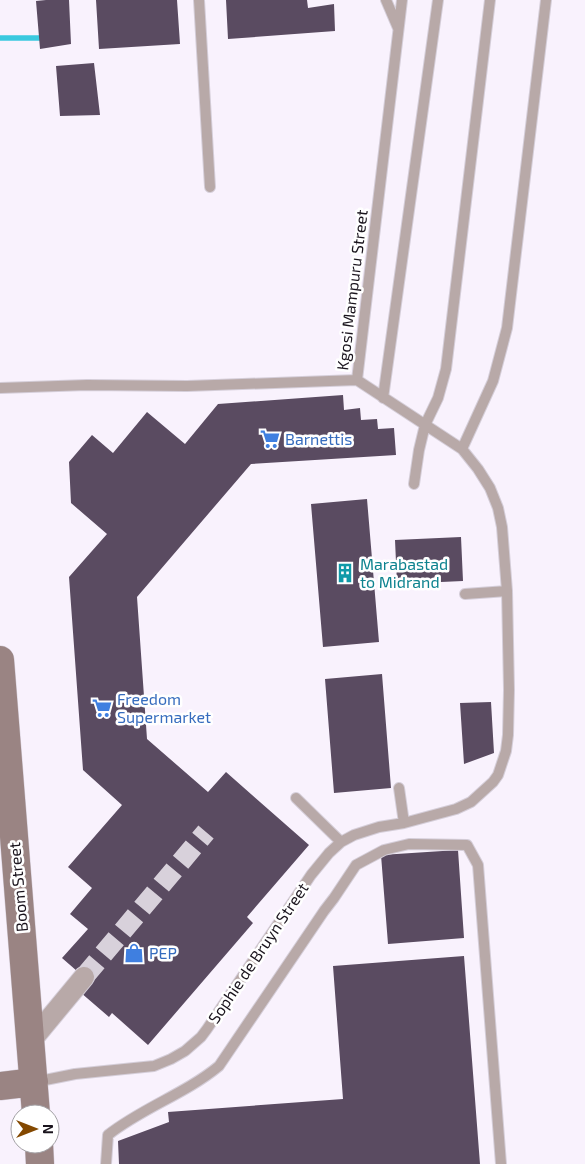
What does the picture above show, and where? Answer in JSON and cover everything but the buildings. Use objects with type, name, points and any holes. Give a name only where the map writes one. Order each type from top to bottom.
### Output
[{"type":"main road","name":"Boom Street","points":[[0,660],[35,1104]]},
{"type":"main road","name":"Sophie de Bruyn Street","points":[[0,1086],[34,1082]]},
{"type":"street","points":[[31,1040],[84,977]]},
{"type":"lane","points":[[199,0],[210,187]]},
{"type":"lane","points":[[386,0],[399,29]]},
{"type":"lane","name":"Kgosi Mampuru Street","points":[[0,388],[87,385],[187,386],[357,380],[402,0]]},
{"type":"lane","points":[[383,398],[438,0]]},
{"type":"lane","points":[[414,484],[425,425],[438,398],[446,369],[490,0]]},
{"type":"lane","points":[[462,449],[493,381],[507,328],[546,0]]},
{"type":"lane","points":[[357,380],[462,449],[490,488],[498,508],[502,526],[507,591],[465,594]]},
{"type":"lane","name":"Sophie de Bruyn Street","points":[[34,1082],[74,1074],[154,1066],[185,1051],[207,1029],[311,875],[329,853],[354,835],[379,827],[404,823],[456,809],[471,802],[493,782],[498,775],[506,751],[508,735],[507,591]]},
{"type":"lane","points":[[399,788],[404,823]]},
{"type":"lane","points":[[296,798],[342,842]]},
{"type":"lane","points":[[106,1164],[108,1134],[123,1123],[197,1082],[219,1066],[356,865],[384,850],[409,844],[466,845],[478,865],[501,1164]]},
{"type":"waterway","points":[[0,38],[45,38]]},
{"type":"tunnel","points":[[84,977],[206,832]]},
{"type":"place","name":"Barnettis","points":[[270,439]]},
{"type":"place","name":"Marabastad to Midrand","points":[[345,573]]},
{"type":"place","name":"Freedom Supermarket","points":[[102,708]]},
{"type":"place","name":"PEP","points":[[134,953]]}]
